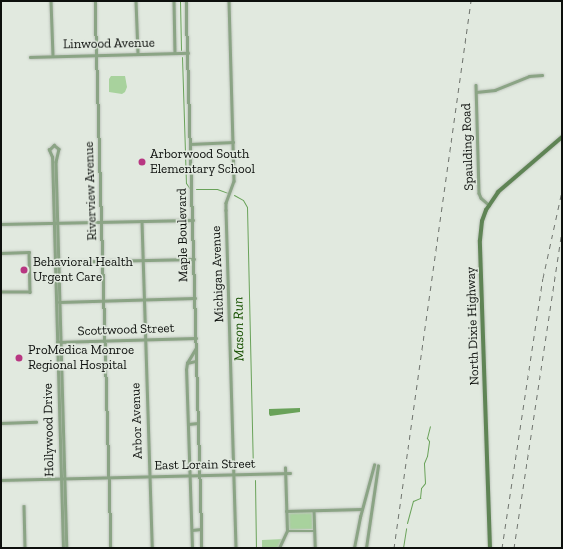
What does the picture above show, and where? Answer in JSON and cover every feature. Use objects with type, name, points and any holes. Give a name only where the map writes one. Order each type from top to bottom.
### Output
[{"type":"main road","name":"North Dixie Highway","points":[[490,548],[480,240],[482,221],[489,205],[503,188],[562,137]]},
{"type":"street","points":[[51,1],[53,56]]},
{"type":"street","name":"Riverview Avenue","points":[[95,1],[111,548]]},
{"type":"street","points":[[136,1],[138,53]]},
{"type":"street","points":[[174,1],[175,53]]},
{"type":"street","name":"Maple Boulevard","points":[[186,1],[202,548]]},
{"type":"street","name":"Michigan Avenue","points":[[229,1],[234,181],[226,203],[226,210],[236,548]]},
{"type":"street","name":"Linwood Avenue","points":[[30,57],[97,54],[188,53]]},
{"type":"street","points":[[476,92],[495,90],[529,76],[542,76]]},
{"type":"street","name":"Spaulding Road","points":[[476,84],[480,193],[481,198],[489,205]]},
{"type":"street","points":[[191,144],[233,142]]},
{"type":"street","name":"Hollywood Drive","points":[[63,548],[52,157],[49,150],[54,145],[59,149],[56,162],[68,548]]},
{"type":"street","points":[[1,224],[193,220]]},
{"type":"street","name":"Arbor Avenue","points":[[142,221],[152,548]]},
{"type":"street","points":[[1,253],[29,252],[30,292],[1,292]]},
{"type":"street","points":[[55,262],[194,259]]},
{"type":"street","points":[[56,302],[195,298]]},
{"type":"street","name":"Scottwood Street","points":[[57,342],[196,338]]},
{"type":"street","points":[[192,548],[187,362],[196,348]]},
{"type":"street","points":[[187,362],[196,361]]},
{"type":"street","points":[[1,423],[36,422]]},
{"type":"street","points":[[188,424],[198,423]]},
{"type":"street","points":[[354,548],[362,509],[374,465]]},
{"type":"street","points":[[366,548],[378,466]]},
{"type":"street","points":[[280,548],[287,532],[285,468]]},
{"type":"street","points":[[373,470],[377,471]]},
{"type":"street","name":"East Lorain Street","points":[[1,480],[290,473]]},
{"type":"street","points":[[24,506],[25,548]]},
{"type":"street","points":[[286,511],[362,509]]},
{"type":"street","points":[[314,511],[315,548]]},
{"type":"street","points":[[192,530],[201,530]]},
{"type":"street","points":[[287,532],[315,531]]},
{"type":"shaded area","points":[[111,76],[125,76],[127,87],[125,92],[122,94],[109,92],[109,79]]},
{"type":"shaded area","points":[[300,408],[300,412],[270,416],[269,414],[269,409]]},
{"type":"shaded area","points":[[290,512],[312,512],[313,529],[289,530],[288,515]]},
{"type":"shaded area","points":[[283,539],[279,548],[262,548],[262,540]]},
{"type":"waterway","name":"Mason Run","points":[[180,1],[181,50]]},
{"type":"waterway","name":"Mason Run","points":[[182,57],[186,183],[190,189]]},
{"type":"waterway","name":"Mason Run","points":[[196,189],[217,189],[228,193]]},
{"type":"waterway","name":"Mason Run","points":[[234,195],[243,200],[247,207],[253,468]]},
{"type":"waterway","points":[[407,523],[413,501],[420,498],[421,488],[425,483],[424,463],[427,456],[429,441],[427,438],[430,426]]},
{"type":"waterway","name":"Mason Run","points":[[255,480],[256,548]]},
{"type":"waterway","points":[[403,548],[406,528]]},
{"type":"railway","points":[[394,548],[471,1]]},
{"type":"railway","points":[[502,548],[543,278],[562,191]]},
{"type":"railway","points":[[514,548],[562,229]]},
{"type":"place","name":"Arborwood South Elementary School","points":[[142,162]]},
{"type":"place","name":"Behavioral Health Urgent Care","points":[[24,270]]},
{"type":"place","name":"ProMedica Monroe Regional Hospital","points":[[19,358]]}]
